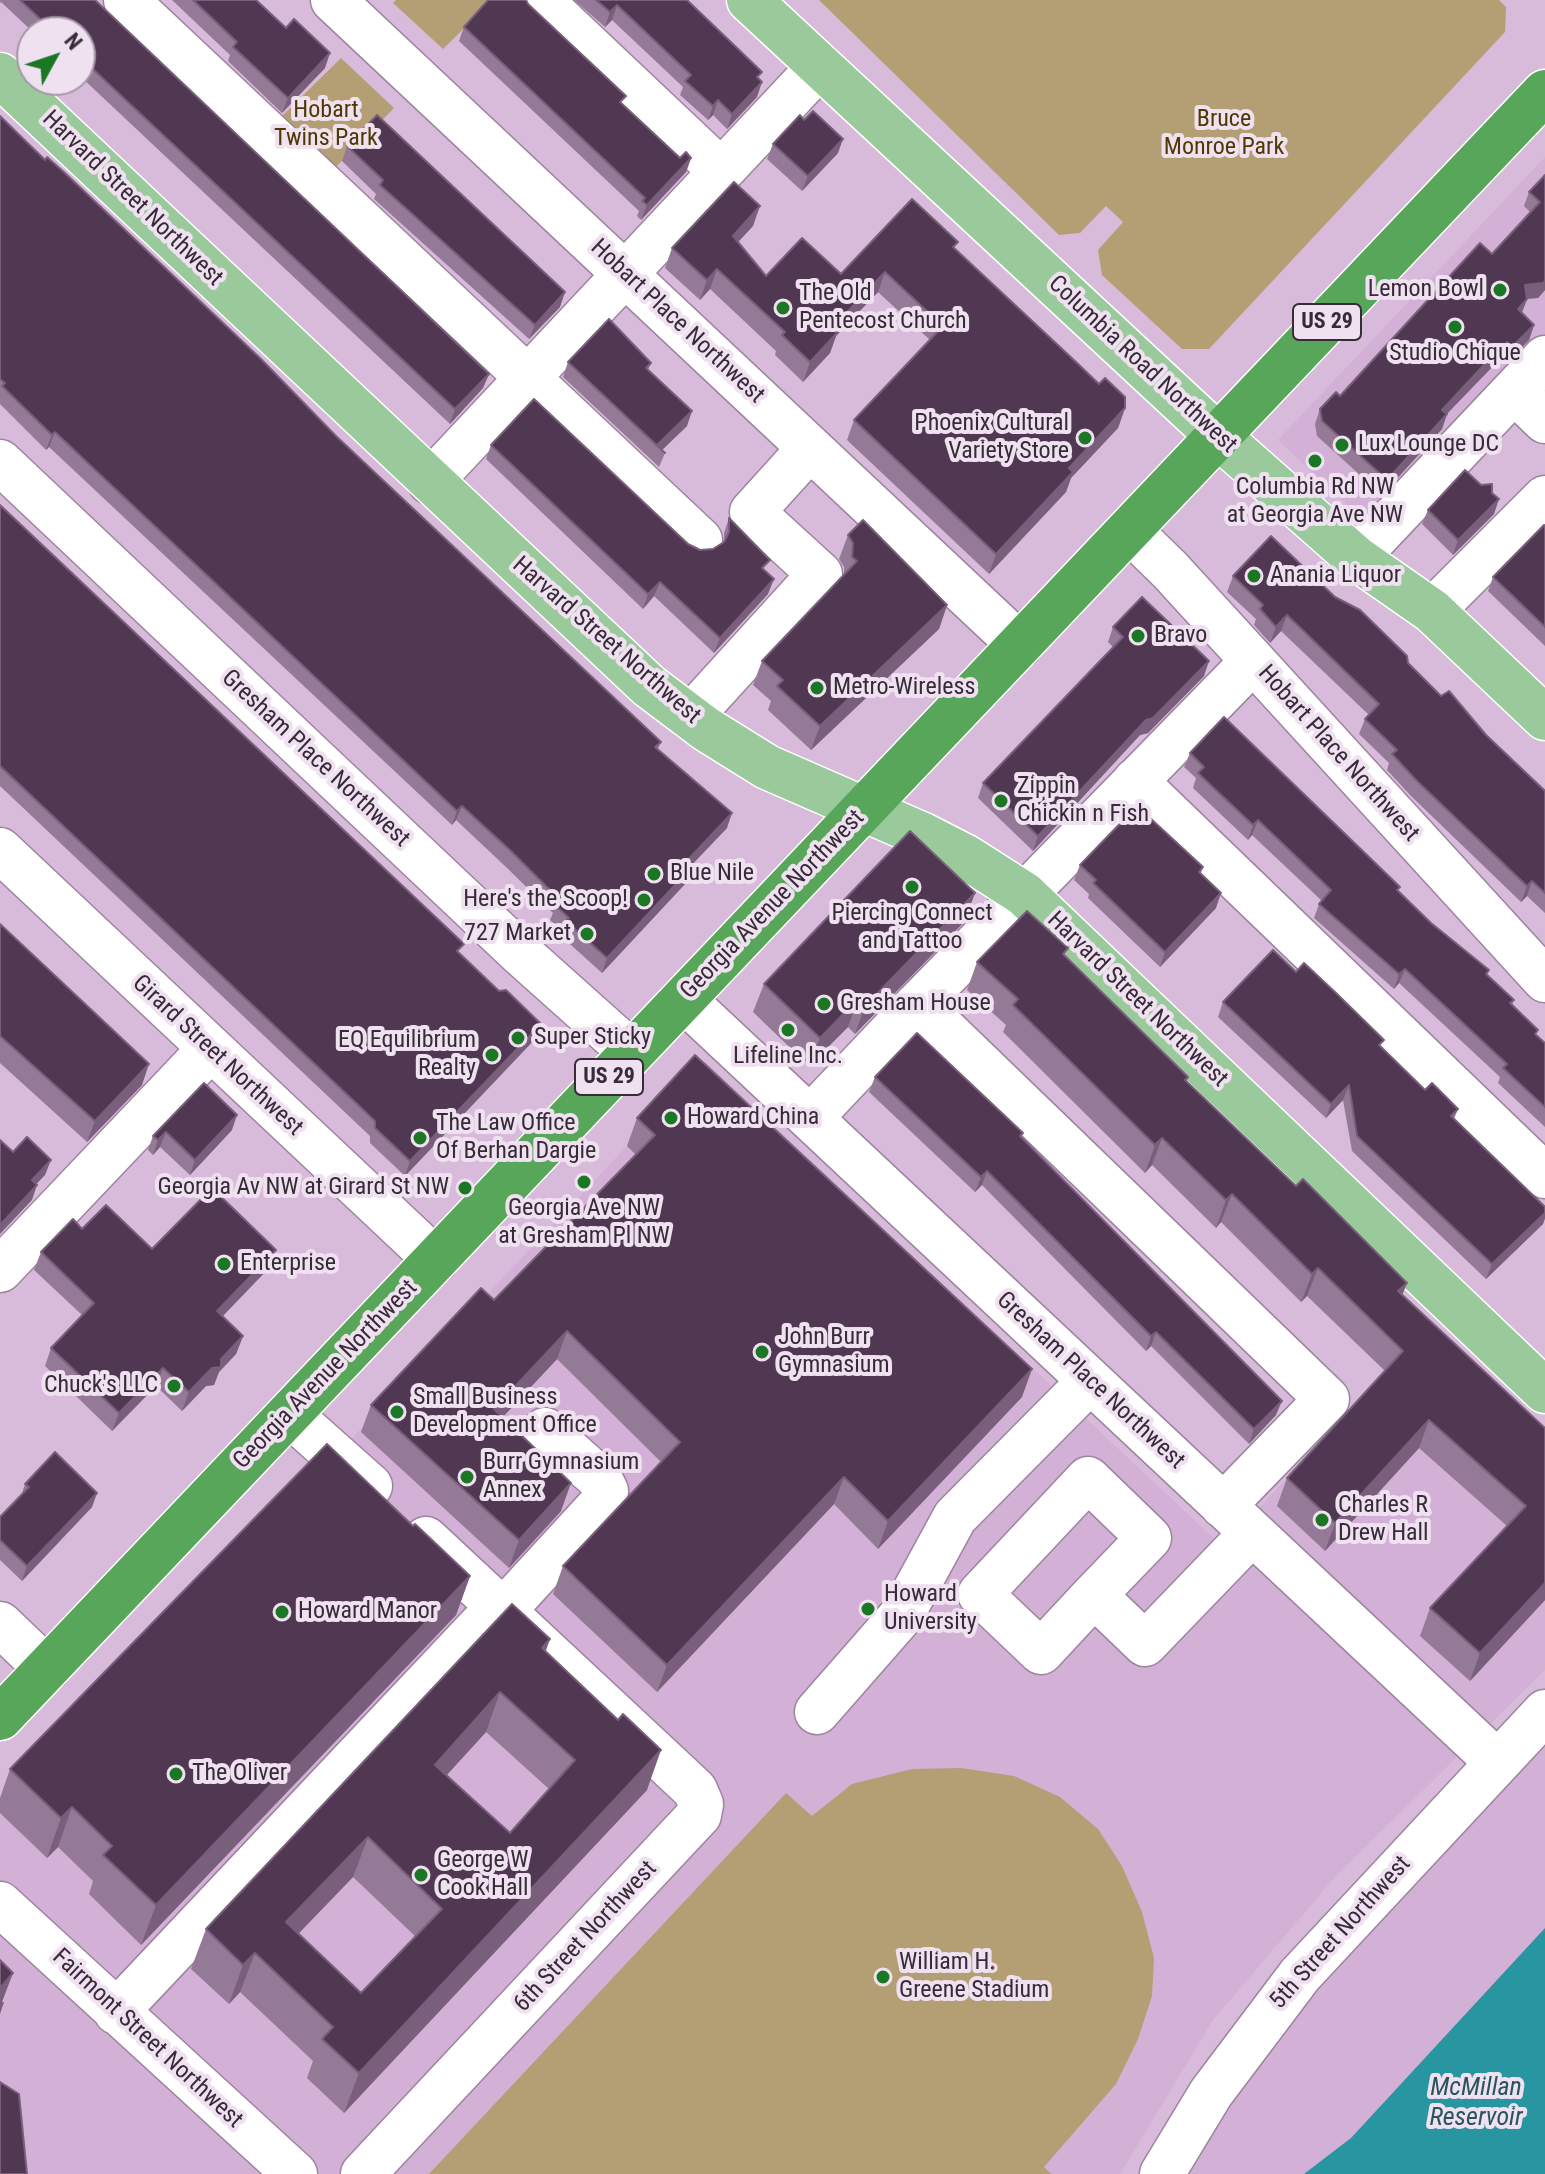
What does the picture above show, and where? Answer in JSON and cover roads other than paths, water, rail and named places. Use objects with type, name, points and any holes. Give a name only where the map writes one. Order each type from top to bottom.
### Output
[{"type":"highway","name":"Georgia Avenue Northwest","points":[[0,1718],[1545,92]]},
{"type":"main road","name":"Columbia Road Northwest","points":[[749,0],[1218,436],[1356,558],[1432,611],[1545,718]]},
{"type":"main road","name":"Harvard Street Northwest","points":[[0,75],[635,673],[690,717],[767,767],[966,857],[1024,894],[1545,1391]]},
{"type":"street","points":[[126,0],[700,540]]},
{"type":"street","name":"Hobart Place Northwest","points":[[333,0],[1020,645]]},
{"type":"street","points":[[540,0],[721,171]]},
{"type":"street","points":[[430,482],[820,66]]},
{"type":"street","points":[[1356,558],[1545,358]]},
{"type":"street","points":[[1514,391],[1545,421]]},
{"type":"street","points":[[690,717],[820,574],[752,512],[810,448]]},
{"type":"street","name":"Gresham Place Northwest","points":[[0,462],[519,952],[632,1053]]},
{"type":"street","points":[[1432,611],[1545,498]]},
{"type":"street","name":"Hobart Place Northwest","points":[[1129,530],[1545,980]]},
{"type":"street","points":[[810,1118],[1253,661]]},
{"type":"street","points":[[1135,781],[1545,1176]]},
{"type":"street","name":"Girard Street Northwest","points":[[0,850],[436,1260]]},
{"type":"street","name":"Gresham Place Northwest","points":[[683,999],[1497,1762]]},
{"type":"street","points":[[918,1004],[1327,1399],[1145,1644],[1094,1595]]},
{"type":"street","points":[[7,1249],[210,1049]]},
{"type":"street","points":[[817,1712],[901,1616],[955,1517],[1090,1381]]},
{"type":"street","points":[[289,1414],[501,1608]]},
{"type":"street","points":[[116,2012],[594,1512],[606,1491],[600,1479],[545,1430]]},
{"type":"street","name":"6th Street Northwest","points":[[363,2174],[699,1815],[701,1804],[695,1790],[501,1608]]},
{"type":"street","points":[[0,1624],[47,1669]]},
{"type":"street","name":"5th Street Northwest","points":[[1162,2174],[1211,2093],[1300,1975],[1545,1712]]},
{"type":"street","name":"Fairmont Street Northwest","points":[[0,1904],[280,2169]]},
{"type":"water","name":"McMillan Reservoir","points":[[1545,1928],[1545,2174],[1304,2174],[1351,2138]]},
{"type":"place","name":"Lemon Bowl","points":[[1500,290]]},
{"type":"place","name":"The Old Pentecost Church","points":[[783,308]]},
{"type":"place","name":"Studio Chique","points":[[1455,327]]},
{"type":"place","name":"Phoenix Cultural Variety Store","points":[[1085,438]]},
{"type":"place","name":"Lux Lounge DC","points":[[1342,445]]},
{"type":"place","name":"Columbia Rd NW at Georgia Ave NW","points":[[1315,461]]},
{"type":"place","name":"Anania Liquor","points":[[1254,576]]},
{"type":"place","name":"Bravo","points":[[1138,636]]},
{"type":"place","name":"Metro-Wireless","points":[[817,688]]},
{"type":"place","name":"Zippin Chickin n Fish","points":[[1001,801]]},
{"type":"place","name":"Blue Nile","points":[[654,874]]},
{"type":"place","name":"Piercing Connect and Tattoo","points":[[912,887]]},
{"type":"place","name":"Here's the Scoop!","points":[[644,900]]},
{"type":"place","name":"727 Market","points":[[587,934]]},
{"type":"place","name":"Gresham House","points":[[824,1004]]},
{"type":"place","name":"Lifeline Inc.","points":[[788,1030]]},
{"type":"place","name":"Super Sticky","points":[[518,1038]]},
{"type":"place","name":"EQ Equilibrium Realty","points":[[492,1055]]},
{"type":"place","name":"Howard China","points":[[671,1118]]},
{"type":"place","name":"The Law Office Of Berhan Dargie","points":[[420,1138]]},
{"type":"place","name":"Georgia Ave NW at Gresham Pl NW","points":[[584,1182]]},
{"type":"place","name":"Georgia Av NW at Girard St NW","points":[[465,1188]]},
{"type":"place","name":"Enterprise","points":[[224,1264]]},
{"type":"place","name":"John Burr Gymnasium","points":[[762,1352]]},
{"type":"place","name":"Chuck's LLC","points":[[174,1386]]},
{"type":"place","name":"Small Business Development Office","points":[[397,1412]]},
{"type":"place","name":"Burr Gymnasium Annex","points":[[467,1477]]},
{"type":"place","name":"Charles R Drew Hall","points":[[1322,1520]]},
{"type":"place","name":"Howard University","points":[[868,1609]]},
{"type":"place","name":"Howard Manor","points":[[282,1612]]},
{"type":"place","name":"The Oliver","points":[[176,1774]]},
{"type":"place","name":"George W Cook Hall","points":[[421,1875]]},
{"type":"place","name":"William H. Greene Stadium","points":[[883,1977]]},
{"type":"park label","name":"Hobart Twins Park","points":[[326,125]]},
{"type":"park label","name":"Bruce Monroe Park","points":[[1224,134]]}]
